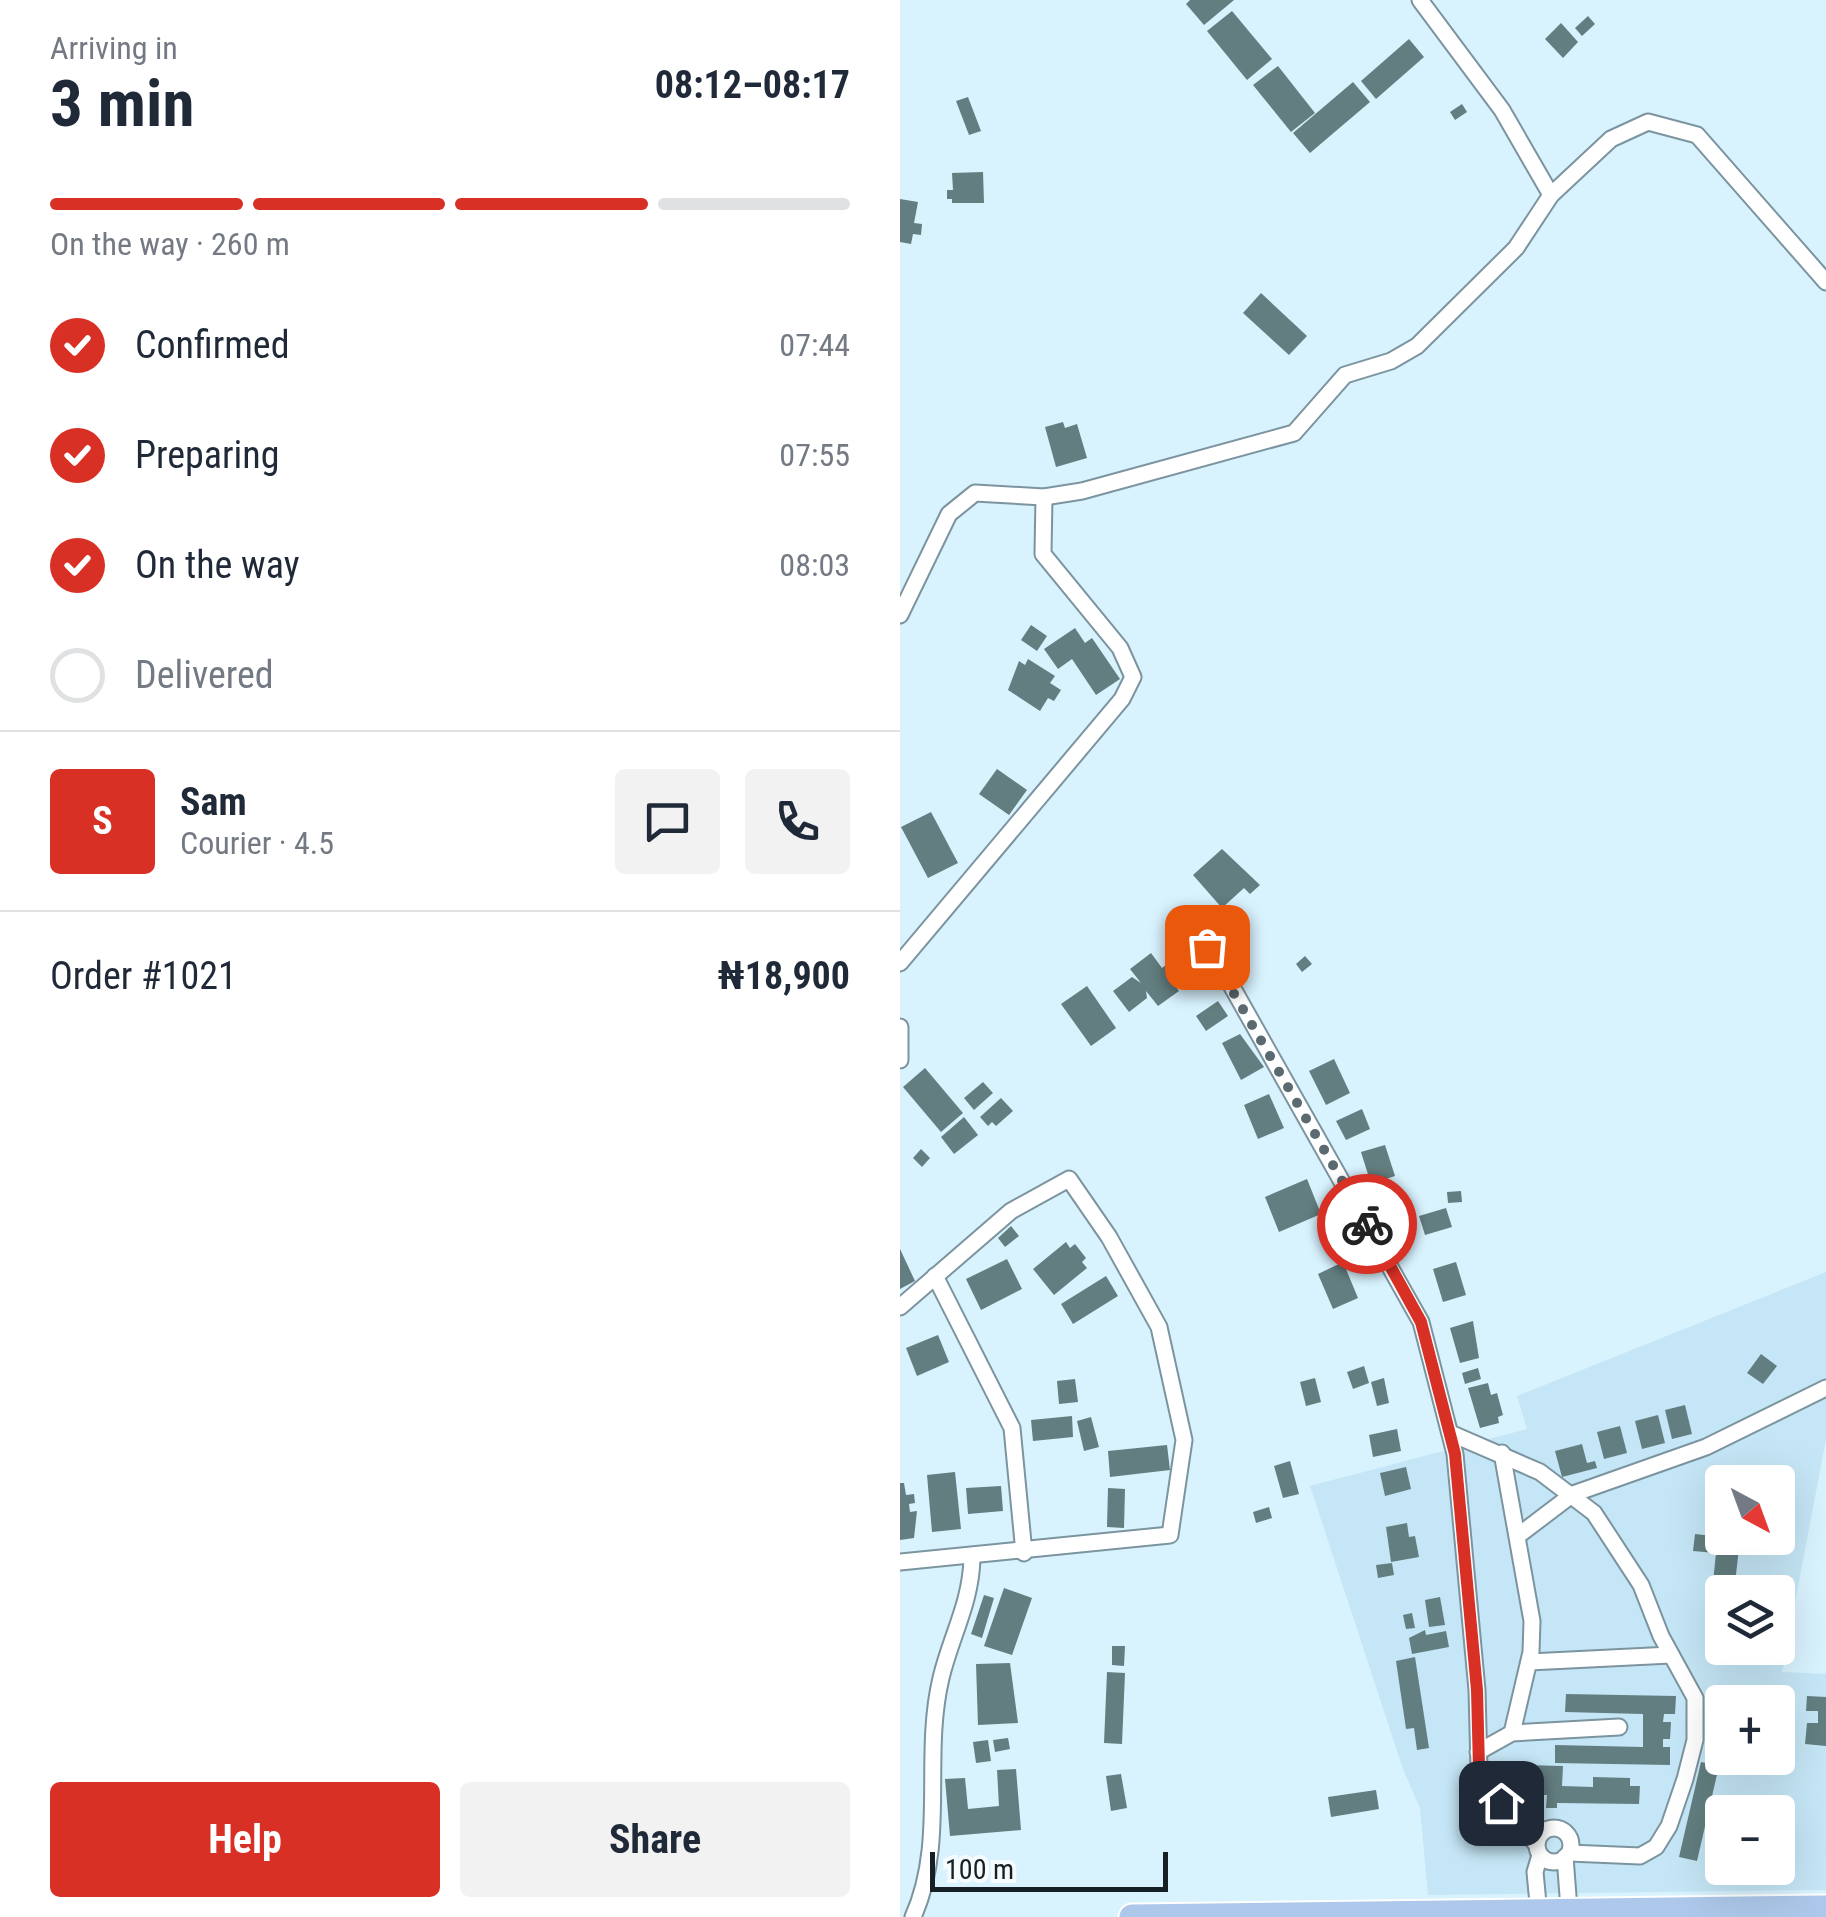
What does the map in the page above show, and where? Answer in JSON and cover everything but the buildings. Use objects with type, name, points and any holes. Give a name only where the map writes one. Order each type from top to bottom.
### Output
[{"type":"main road","points":[[1132,1917],[1826,1908]]},
{"type":"street","points":[[1420,0],[1502,110],[1551,195]]},
{"type":"street","points":[[900,615],[949,514],[975,494],[1044,497],[1082,492],[1294,433],[1345,375],[1391,362],[1417,346],[1516,248],[1551,195],[1610,138],[1634,125],[1670,125],[1698,134],[1826,282]]},
{"type":"street","points":[[900,962],[1122,699],[1133,676],[1120,648],[1043,554],[1044,497]]},
{"type":"street","points":[[1196,923],[1218,970],[1421,1322],[1450,1433],[1477,1690],[1478,1752],[1486,1784],[1538,1850],[1555,1862],[1567,1855],[1650,1853],[1669,1826],[1695,1740],[1696,1714],[1689,1684],[1670,1654],[1642,1586],[1594,1512],[1573,1494],[1502,1453],[1450,1433]]},
{"type":"street","points":[[900,1027],[900,1060]]},
{"type":"street","points":[[900,1306],[1011,1212],[1069,1179],[1109,1237],[1159,1327],[1184,1440],[1170,1535],[972,1558],[900,1562]]},
{"type":"street","points":[[935,1276],[1012,1428],[1024,1552]]},
{"type":"street","points":[[1519,1536],[1550,1508],[1573,1494],[1706,1447],[1826,1388]]},
{"type":"street","points":[[1502,1453],[1532,1621],[1529,1662],[1512,1733]]},
{"type":"street","points":[[913,1917],[928,1883],[941,1678],[971,1592],[972,1558]]},
{"type":"street","points":[[1529,1662],[1670,1654]]},
{"type":"street","points":[[1478,1752],[1512,1733],[1619,1727]]},
{"type":"street","points":[[1539,1913],[1538,1850],[1545,1830],[1556,1827],[1569,1837],[1566,1913]]},
{"type":"shaded area","points":[[1826,1272],[1826,1439],[1795,1603],[1795,1575],[1705,1575],[1705,1665],[1783,1665],[1782,1672],[1826,1674],[1826,1890],[1428,1895],[1420,1808],[1403,1769],[1310,1486],[1527,1429],[1517,1396]]},
{"type":"way so far","points":[[1207,947],[1367,1224]]},
{"type":"route","points":[[1367,1224],[1421,1322],[1455,1454],[1477,1690],[1479,1768],[1501,1803]]}]
